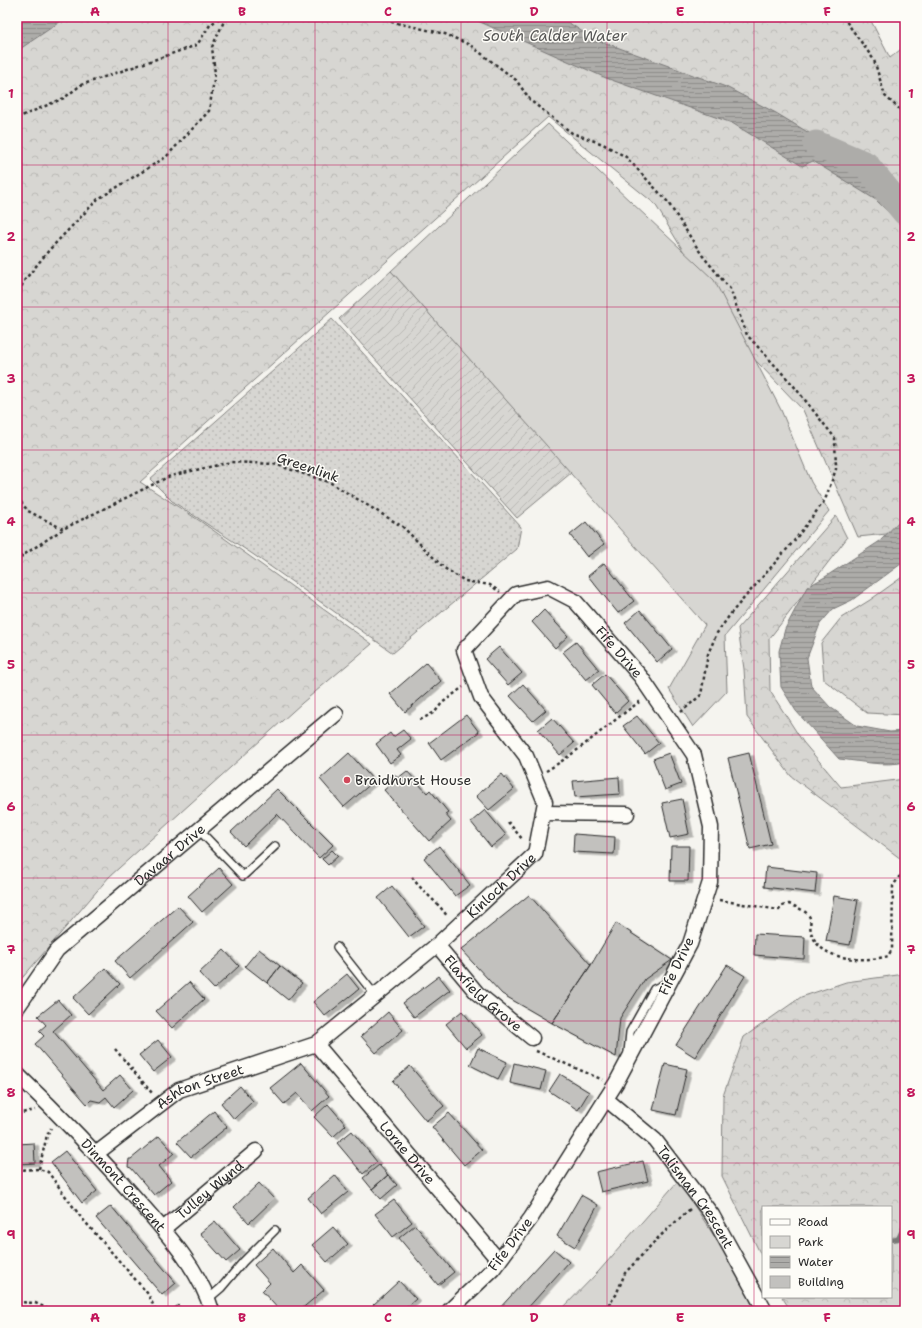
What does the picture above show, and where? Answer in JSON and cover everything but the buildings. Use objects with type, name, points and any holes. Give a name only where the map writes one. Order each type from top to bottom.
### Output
[{"type":"street","name":"Kinloch Drive","points":[[316,1044],[437,945],[535,854],[545,802],[526,756],[481,697],[464,650],[516,594],[548,587],[575,601]]},
{"type":"street","name":"Fife Drive","points":[[449,1311],[499,1261],[530,1218],[614,1086],[690,944],[710,882],[711,826],[694,755],[641,677],[575,601]]},
{"type":"street","name":"Davaar Drive","points":[[17,1008],[57,950],[336,714]]},
{"type":"street","points":[[543,813],[627,814]]},
{"type":"street","name":"Flaxfield Grove","points":[[437,945],[477,993],[532,1038]]},
{"type":"street","name":"Ashton Street","points":[[97,1153],[179,1090],[316,1044]]},
{"type":"street","name":"Lorne Drive","points":[[316,1044],[499,1261]]},
{"type":"street","name":"Dinmont Crescent","points":[[17,1074],[97,1153],[163,1229],[196,1274],[210,1305]]},
{"type":"street","name":"Talisman Crescent","points":[[606,1099],[655,1140],[712,1215],[765,1311]]},
{"type":"street","name":"Tulley Wynd","points":[[163,1229],[256,1151]]},
{"type":"lane","points":[[199,830],[243,876],[275,846]]},
{"type":"lane","points":[[337,947],[375,995]]},
{"type":"lane","points":[[210,1305],[221,1288],[243,1262],[275,1230]]},
{"type":"path","points":[[17,118],[64,98],[81,85],[197,45],[210,25],[221,17]]},
{"type":"path","points":[[17,304],[23,282],[50,249],[98,199],[166,157],[209,111],[215,74],[212,47],[226,17]]},
{"type":"path","points":[[386,17],[392,22],[445,34],[470,45],[516,80],[532,101],[572,133],[603,144],[626,157],[667,201],[702,255],[730,289],[747,335],[793,385],[835,438],[836,469],[825,500],[794,541],[732,612],[718,633],[708,654],[701,695],[671,721]]},
{"type":"path","points":[[842,17],[874,60],[885,96],[905,114]]},
{"type":"path","name":"Greenlink","points":[[17,563],[22,556],[63,529],[170,476],[231,462],[274,464],[331,483],[403,527],[444,568],[454,575],[465,581],[490,585],[510,600]]},
{"type":"path","points":[[17,497],[28,511],[63,529]]},
{"type":"path","points":[[420,720],[435,712],[442,703],[474,678]]},
{"type":"path","points":[[535,778],[566,759],[607,725],[652,693]]},
{"type":"path","points":[[508,822],[535,854]]},
{"type":"path","points":[[705,897],[779,910],[782,906],[789,904],[804,910],[809,914],[815,942],[820,947],[848,958],[878,959],[888,956],[892,948],[893,886],[899,877],[905,873]]},
{"type":"path","points":[[412,877],[420,889],[441,907],[455,928]]},
{"type":"path","points":[[532,1038],[533,1050],[580,1069],[614,1086]]},
{"type":"path","points":[[115,1049],[161,1103]]},
{"type":"path","points":[[39,1169],[47,1135],[58,1113]]},
{"type":"path","points":[[17,1170],[39,1169],[48,1172],[80,1216],[148,1294],[156,1311]]},
{"type":"path","points":[[608,1311],[625,1273],[658,1238],[700,1200]]},
{"type":"path","points":[[604,1311],[613,1299]]},
{"type":"path","points":[[17,1302],[35,1303],[53,1311]]},
{"type":"path","points":[[41,1311],[43,1306]]},
{"type":"green space","points":[[17,17],[869,17],[890,58],[905,46],[905,532],[858,537],[803,410],[738,342],[655,204],[548,117],[140,482],[203,523],[372,644],[302,703],[109,877],[17,984]]},
{"type":"green space","points":[[548,124],[714,280],[781,410],[811,482],[829,511],[725,636],[727,691],[693,727],[669,689],[705,625],[391,271]]},
{"type":"green space","points":[[391,271],[571,473],[517,518],[339,319]]},
{"type":"green space","points":[[332,319],[521,527],[517,549],[393,653],[254,555],[172,501],[150,479]]},
{"type":"green space","points":[[836,516],[847,538],[769,639],[770,691],[803,742],[841,787],[905,779],[905,862],[791,776],[747,717],[744,669],[738,628]]},
{"type":"green space","points":[[905,575],[905,715],[867,713],[824,680],[821,643],[841,618],[870,600]]},
{"type":"green space","points":[[905,974],[905,1311],[791,1311],[783,1298],[892,1298],[892,1206],[762,1206],[762,1257],[722,1176],[723,1096],[744,1037],[801,997],[846,982]]},
{"type":"green space","points":[[678,1181],[739,1277],[755,1311],[560,1311],[599,1271]]},
{"type":"water","points":[[17,17],[67,17],[17,51]]},
{"type":"water","name":"South Calder Water","points":[[469,17],[560,17],[592,38],[726,87],[776,113],[905,191],[905,228],[876,200],[813,161],[802,166],[732,123],[606,78]]},
{"type":"water","points":[[905,515],[905,561],[852,600],[833,609],[820,624],[807,658],[811,686],[830,707],[857,726],[890,732],[905,731],[905,762],[880,764],[839,759],[796,711],[781,687],[779,651],[785,629],[807,587],[880,541]]},
{"type":"waterway","name":"South Calder Water","points":[[816,144],[866,165],[905,212]]},
{"type":"waterway","points":[[892,1240],[898,1239],[905,1224]]},
{"type":"place","name":"Braidhurst House","points":[[347,780]]}]
